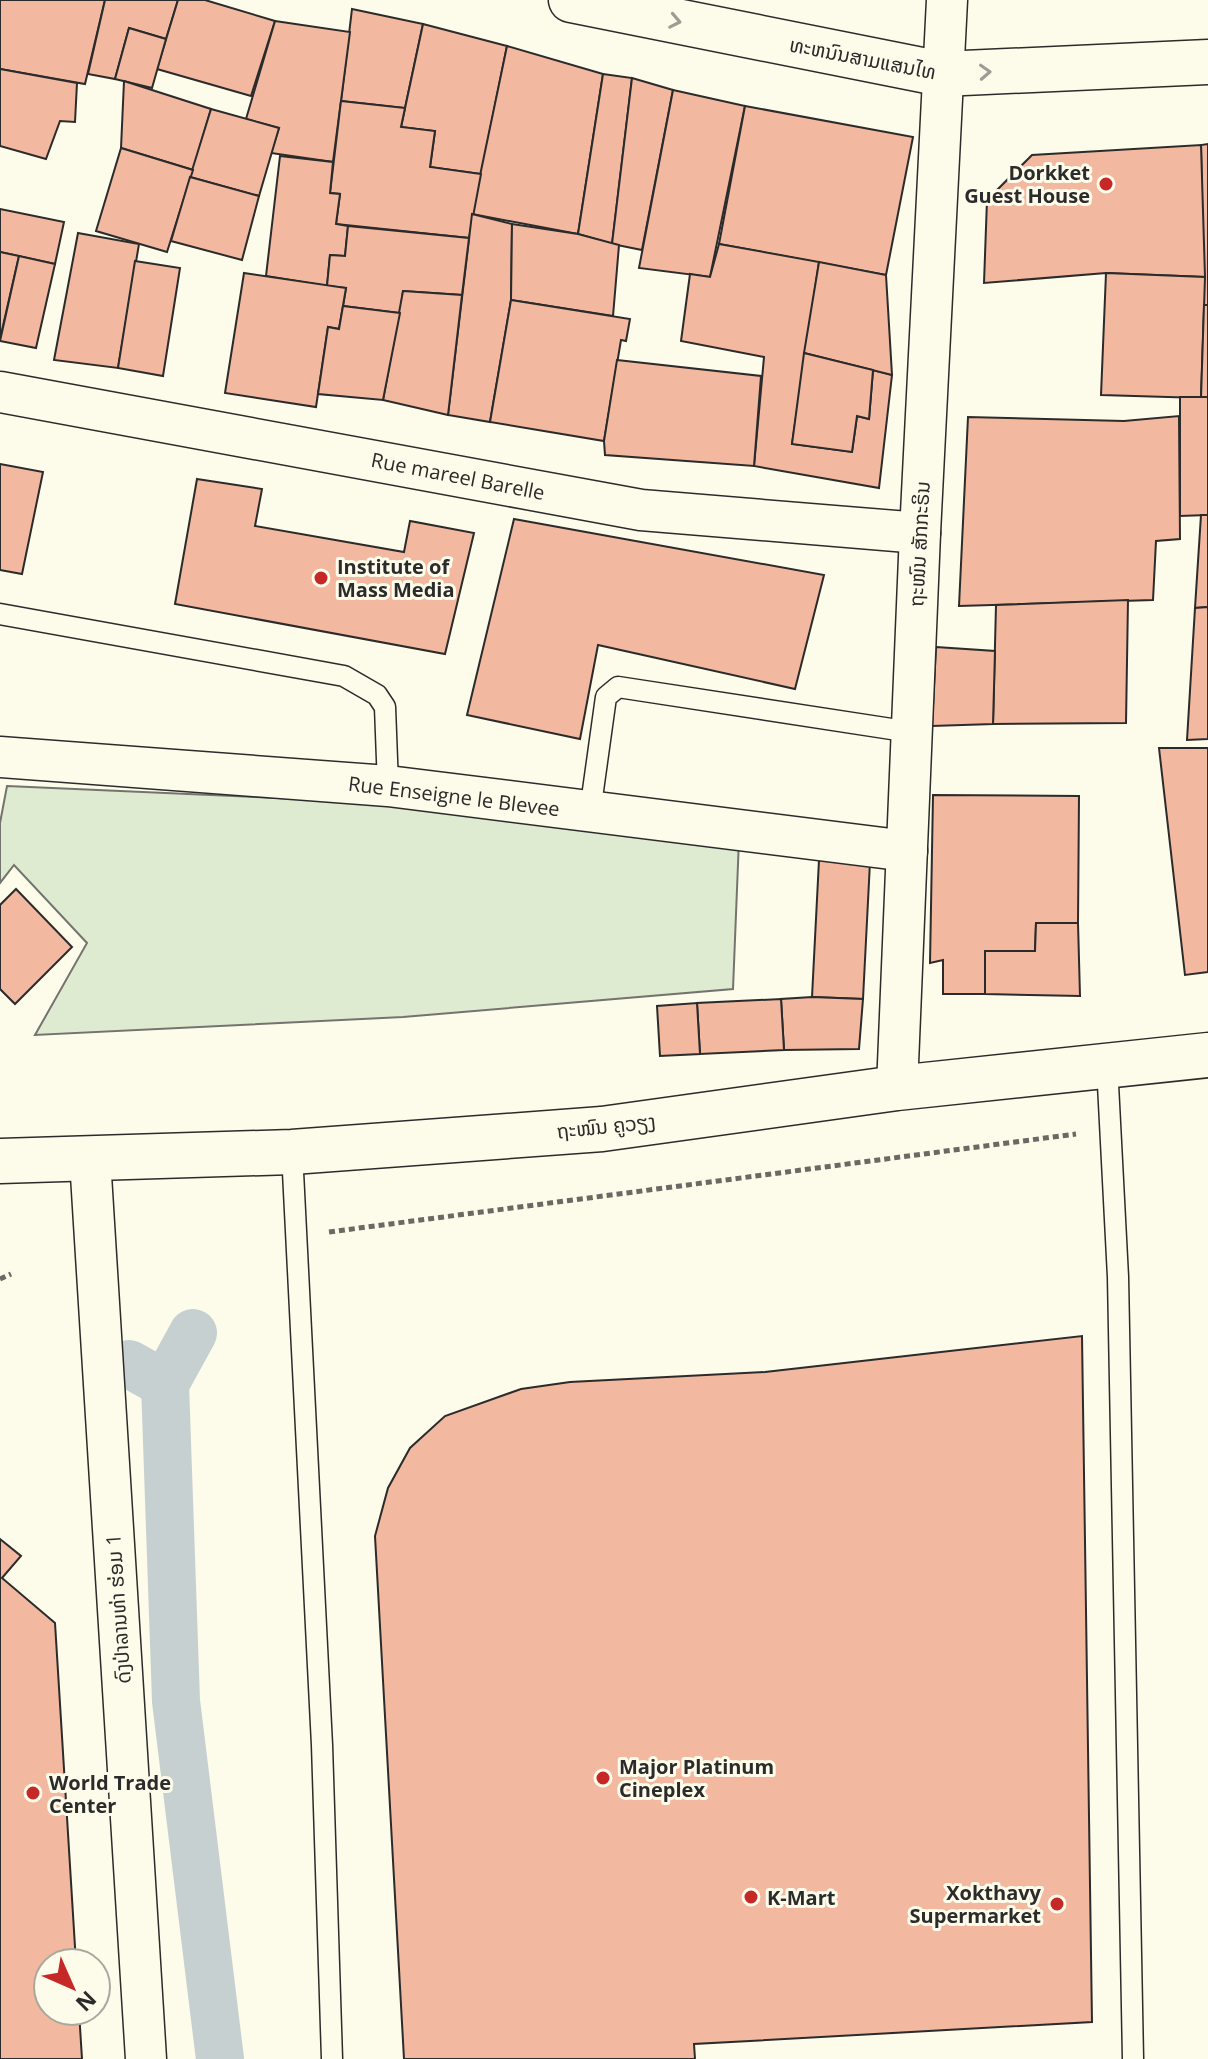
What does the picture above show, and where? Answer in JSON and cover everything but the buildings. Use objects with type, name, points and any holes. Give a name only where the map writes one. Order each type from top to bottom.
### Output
[{"type":"street","name":"ທະຫນົນສາມແສນໄທ","points":[[571,0],[942,74],[1208,62]]},
{"type":"street","name":"ຖະໜົນ ສັກກະຣິນ","points":[[897,1088],[920,533],[947,0]]},
{"type":"street","name":"Rue mareel Barelle","points":[[0,392],[641,510],[920,533]]},
{"type":"street","name":"Rue Enseigne le Blevee","points":[[0,757],[388,786],[907,851]]},
{"type":"street","name":"ຖະໜົນ ຄູວຽງ","points":[[0,1161],[292,1152],[602,1129],[897,1088],[1208,1055]]},
{"type":"street","name":"ດົງປ່າລານທ່າ ຮ່ອມ 1","points":[[90,1159],[146,2059]]},
{"type":"lane","points":[[0,614],[344,676],[377,695],[385,707],[388,786]]},
{"type":"lane","points":[[590,812],[606,697],[618,687],[911,732]]},
{"type":"lane","points":[[1107,1065],[1118,1293],[1133,2059]]},
{"type":"lane","points":[[292,1152],[322,1745],[332,2059]]},
{"type":"path","points":[[296,1236],[1111,1130]]},
{"type":"path","points":[[0,1279],[11,1274]]},
{"type":"green space","points":[[7,786],[370,802],[739,839],[733,989],[403,1017],[35,1035],[87,943],[14,865],[0,883],[0,823]]},
{"type":"waterway","points":[[193,1333],[165,1384],[176,1701],[220,2059]]},
{"type":"waterway","points":[[129,1364],[165,1384]]},
{"type":"place","name":"Dorkket Guest House","points":[[1106,184]]},
{"type":"place","name":"Institute of Mass Media","points":[[321,578]]},
{"type":"place","name":"Major Platinum Cineplex","points":[[603,1778]]},
{"type":"place","name":"World Trade Center","points":[[33,1793]]},
{"type":"place","name":"K-Mart","points":[[751,1897]]},
{"type":"place","name":"Xokthavy Supermarket","points":[[1057,1904]]}]
